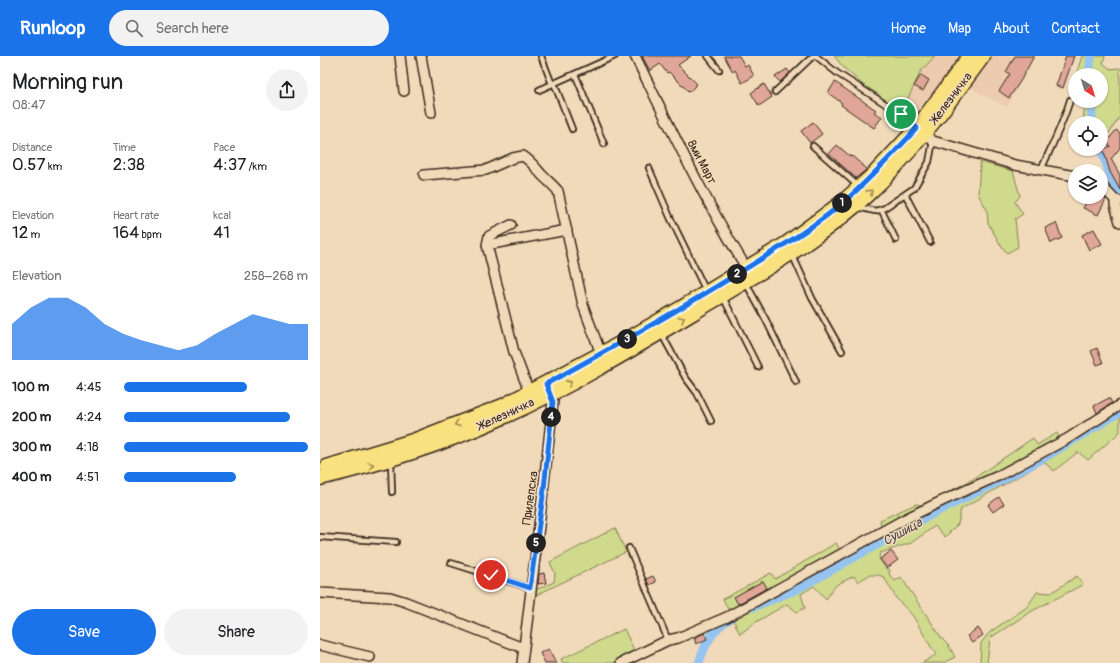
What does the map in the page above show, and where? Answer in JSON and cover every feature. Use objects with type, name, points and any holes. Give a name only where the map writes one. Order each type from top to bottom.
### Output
[{"type":"main road","name":"Железничка","points":[[320,469],[413,441],[503,406],[531,397],[619,356],[722,295],[748,276],[786,244],[844,201],[925,134],[970,56]]},
{"type":"main road","name":"Железничка","points":[[548,389],[601,354],[706,293],[748,276],[791,252],[853,206],[868,194],[898,164],[925,134],[983,56]]},
{"type":"main road","name":"Железничка","points":[[320,478],[362,468],[418,451],[503,417],[531,397]]},
{"type":"street","points":[[400,56],[404,90]]},
{"type":"street","points":[[421,56],[431,113]]},
{"type":"street","name":"8ми Март","points":[[635,56],[748,276]]},
{"type":"street","points":[[925,134],[1015,166],[1068,175]]},
{"type":"street","points":[[424,175],[486,170],[513,158],[523,156],[532,161],[558,191],[583,305],[601,354]]},
{"type":"street","points":[[1108,191],[1118,200],[1115,205],[1120,222]]},
{"type":"street","points":[[511,225],[489,236],[487,245],[514,352],[531,397]]},
{"type":"street","points":[[487,245],[566,230]]},
{"type":"street","name":"Прилепска","points":[[522,663],[530,588],[546,473],[553,402],[548,389]]},
{"type":"street","points":[[621,663],[668,640],[678,638],[726,617],[905,519],[998,476],[1067,439],[1120,405]]},
{"type":"street","points":[[320,593],[390,597],[524,648]]},
{"type":"street","points":[[320,645],[370,657]]},
{"type":"lane","points":[[541,56],[572,129]]},
{"type":"lane","points":[[539,90],[615,56]]},
{"type":"lane","points":[[708,56],[720,70]]},
{"type":"lane","points":[[775,92],[812,56]]},
{"type":"lane","points":[[816,56],[837,73],[901,114],[925,134],[929,162],[914,188],[881,209],[875,211],[853,206]]},
{"type":"lane","points":[[575,74],[604,144]]},
{"type":"lane","points":[[1041,170],[1065,117],[1068,107]]},
{"type":"lane","points":[[813,146],[860,187]]},
{"type":"lane","points":[[649,168],[670,217],[706,293]]},
{"type":"lane","points":[[905,194],[930,242]]},
{"type":"lane","points":[[881,209],[896,240]]},
{"type":"lane","points":[[791,252],[812,298],[842,351]]},
{"type":"lane","points":[[748,276],[766,320],[796,382]]},
{"type":"lane","points":[[722,295],[758,367]]},
{"type":"lane","points":[[660,332],[685,377],[697,393],[711,421]]},
{"type":"lane","points":[[390,459],[392,492]]},
{"type":"lane","points":[[320,537],[396,542]]},
{"type":"lane","points":[[629,548],[668,640]]},
{"type":"lane","points":[[452,563],[530,588]]},
{"type":"shaded area","points":[[915,56],[970,56],[917,128],[901,114]]},
{"type":"shaded area","points":[[983,56],[1034,56],[1007,107],[963,84]]},
{"type":"green space","points":[[834,56],[935,56],[921,71],[902,111],[862,84],[843,67]]},
{"type":"green space","points":[[1082,56],[1105,56],[1103,63],[1110,69],[1120,68],[1120,116],[1108,134],[1108,116],[1084,116],[1084,108],[1108,108],[1108,68],[1078,68]]},
{"type":"green space","points":[[980,162],[1013,171],[1020,196],[1015,202],[1023,214],[1015,219],[1018,247],[1007,253],[988,223],[987,210],[978,194]]},
{"type":"green space","points":[[1120,406],[1120,432],[1088,460],[1078,452],[1054,471],[1044,462],[961,509],[958,524],[945,537],[935,526],[911,543],[880,553],[879,559],[887,570],[889,569],[889,574],[895,581],[901,577],[955,657],[943,663],[922,663],[937,654],[931,647],[913,616],[896,598],[884,577],[878,575],[869,575],[858,582],[854,576],[836,585],[826,599],[814,586],[801,594],[805,608],[797,612],[787,604],[756,622],[740,634],[723,599],[771,573],[775,579],[836,543],[842,553],[882,531],[880,520],[916,504],[925,506],[952,496],[952,490],[973,479],[1033,438],[1037,445],[1057,433],[1060,439]]},
{"type":"green space","points":[[615,528],[626,552],[534,596],[535,590],[554,582],[555,574],[550,562]]},
{"type":"green space","points":[[1077,576],[1083,584],[1082,585],[1032,611],[990,638],[987,663],[980,663],[981,643],[990,632],[1027,607],[1037,592],[1051,593]]},
{"type":"green space","points":[[624,629],[635,652],[613,663],[563,663],[561,659]]},
{"type":"building","points":[[642,56],[691,56],[678,65],[697,84],[689,92],[669,72],[667,73],[660,64],[650,71]]},
{"type":"building","points":[[724,56],[739,56],[745,66],[748,65],[754,76],[742,83],[735,70],[733,72]]},
{"type":"building","points":[[1015,56],[1034,56],[1009,98],[999,91],[1010,74],[1006,72]]},
{"type":"building","points":[[1066,56],[1074,56],[1070,68],[1068,68],[1068,73],[1063,88],[1056,86]]},
{"type":"building","points":[[787,69],[790,73],[780,82],[775,77]]},
{"type":"building","points":[[921,75],[929,80],[923,91],[914,86]]},
{"type":"building","points":[[835,82],[876,110],[874,112],[882,117],[874,128],[841,105],[842,103],[828,93]]},
{"type":"building","points":[[764,84],[772,97],[759,106],[751,93]]},
{"type":"building","points":[[813,122],[822,134],[810,143],[801,131]]},
{"type":"building","points":[[1116,130],[1120,133],[1120,148],[1111,159],[1120,175],[1120,190],[1110,172],[1105,156],[1108,156],[1108,147],[1111,146],[1108,144],[1108,140]]},
{"type":"building","points":[[837,145],[867,169],[856,178],[829,154]]},
{"type":"building","points":[[1085,204],[1104,204],[1098,215],[1083,208]]},
{"type":"building","points":[[1056,223],[1062,238],[1051,243],[1045,228]]},
{"type":"building","points":[[1094,229],[1102,244],[1089,250],[1082,235]]},
{"type":"building","points":[[1097,348],[1103,363],[1097,365],[1091,351]]},
{"type":"building","points":[[1109,398],[1112,403],[1097,413],[1094,406]]},
{"type":"building","points":[[999,497],[1004,504],[993,512],[988,505]]},
{"type":"building","points":[[891,551],[898,560],[887,568],[880,559]]},
{"type":"building","points":[[544,573],[546,583],[538,584],[539,574]]},
{"type":"building","points":[[653,576],[656,582],[649,585],[646,579]]},
{"type":"building","points":[[763,581],[767,588],[738,604],[734,597]]},
{"type":"building","points":[[978,628],[983,635],[972,643],[967,636]]},
{"type":"building","points":[[704,633],[707,639],[696,644],[694,638]]},
{"type":"building","points":[[549,649],[556,663],[545,663],[540,653]]},
{"type":"waterway","name":"Сушица","points":[[1090,68],[1091,56]]},
{"type":"waterway","name":"Сушица","points":[[1091,108],[1092,116]]},
{"type":"waterway","name":"Сушица","points":[[1103,156],[1120,203]]},
{"type":"waterway","name":"Сушица","points":[[753,607],[797,589],[934,513],[1042,459],[1120,412]]},
{"type":"waterway","name":"Сушица","points":[[699,663],[710,638],[720,626],[731,618]]},
{"type":"route","points":[[491,575],[530,588],[544,489],[553,402],[546,384],[683,307],[786,244],[817,222],[844,201],[873,175],[917,128],[901,114]]}]
